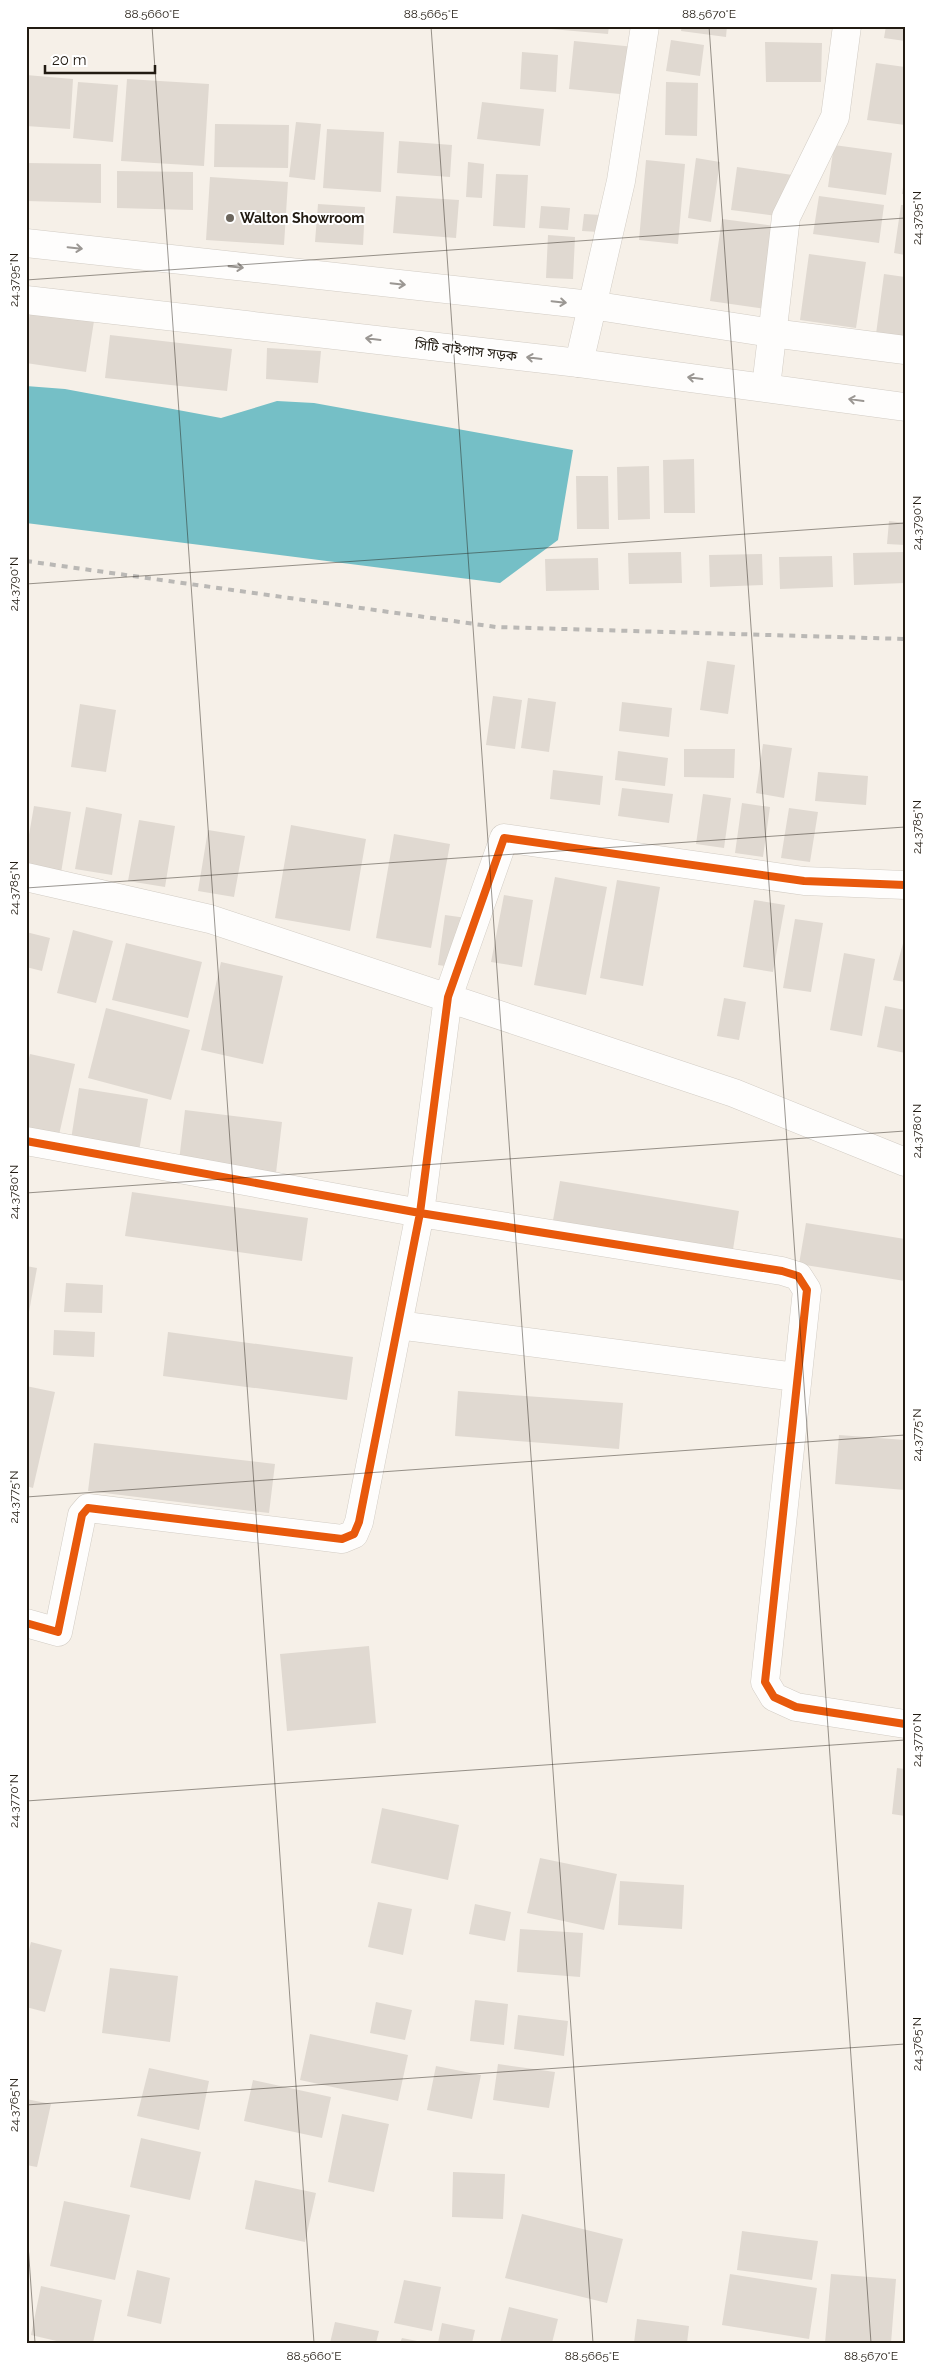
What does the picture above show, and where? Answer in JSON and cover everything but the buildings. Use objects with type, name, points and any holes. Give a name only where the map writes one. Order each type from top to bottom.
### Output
[{"type":"street","points":[[579,363],[590,305],[621,181],[645,26]]},
{"type":"street","points":[[766,388],[786,217],[835,117],[846,26]]},
{"type":"street","points":[[26,243],[590,305],[772,334],[905,350]]},
{"type":"street","name":"সিটি বাইপাস সড়ক","points":[[26,300],[579,363],[905,406]]},
{"type":"street","points":[[26,1623],[58,1632],[82,1515],[88,1508],[342,1539],[354,1534],[359,1522],[420,1212],[448,997],[504,838],[804,881],[905,885]]},
{"type":"street","points":[[26,877],[210,919],[734,1093],[905,1162]]},
{"type":"street","points":[[26,1141],[420,1212],[782,1270],[798,1276],[806,1290],[765,1682],[774,1697],[796,1707],[905,1724]]},
{"type":"street","points":[[398,1325],[796,1377]]},
{"type":"water","points":[[26,386],[65,389],[221,418],[277,401],[314,403],[573,450],[558,540],[500,583],[26,523]]},
{"type":"railway","points":[[26,561],[496,627],[905,639]]},
{"type":"cycle path","points":[[26,1623],[58,1632],[82,1515],[88,1508],[342,1539],[354,1534],[359,1522],[420,1213],[448,997],[504,838],[804,881],[905,885]]},
{"type":"cycle path","points":[[26,1141],[420,1213],[782,1271],[798,1276],[807,1290],[765,1682],[774,1697],[796,1707],[905,1724]]},
{"type":"place","name":"Walton Showroom","points":[[230,218]]}]
